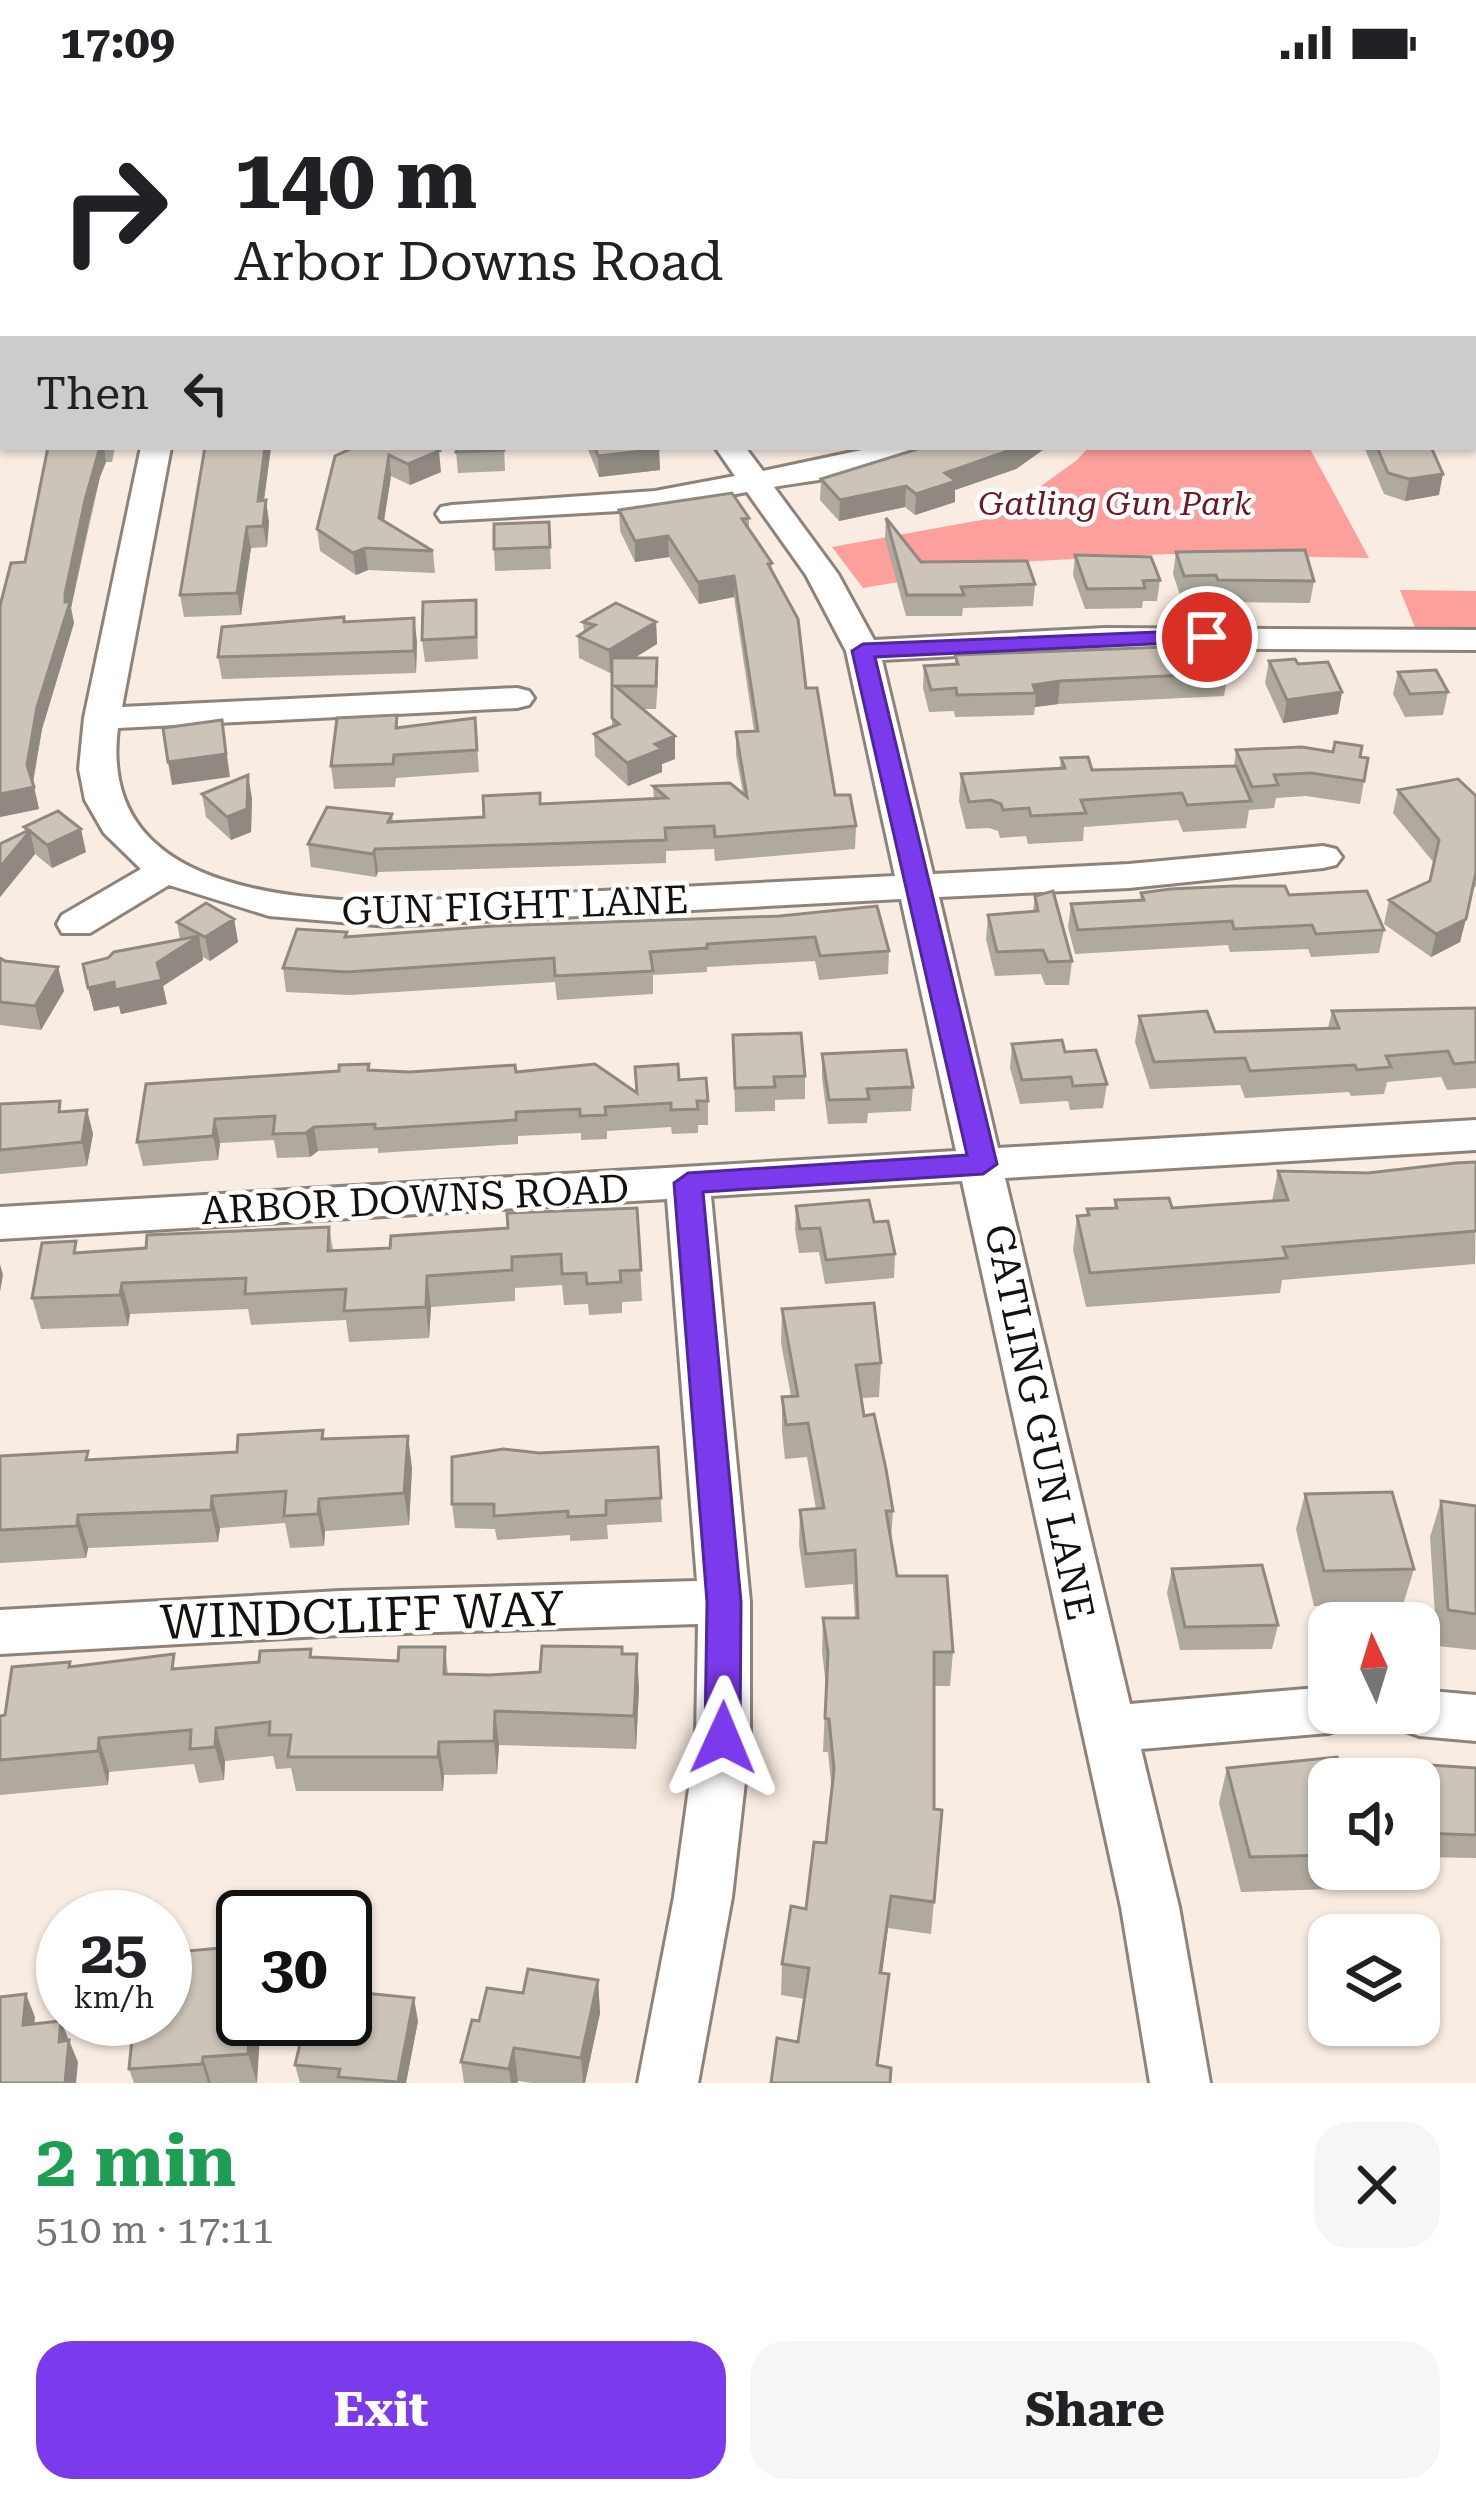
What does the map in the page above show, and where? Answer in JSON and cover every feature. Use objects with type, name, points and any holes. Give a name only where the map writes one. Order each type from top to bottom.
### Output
[{"type":"street","name":"GUN FIGHT LANE","points":[[155,450],[97,753],[104,800],[132,840],[169,869],[239,899],[340,914],[1129,877],[1323,857]]},
{"type":"street","points":[[452,514],[614,505],[743,465],[869,460],[895,450]]},
{"type":"street","name":"GATLING GUN LANE","points":[[743,465],[821,574],[863,651],[1150,1907],[1180,2083]]},
{"type":"street","points":[[863,651],[1105,638],[1476,640]]},
{"type":"street","points":[[103,718],[517,698]]},
{"type":"street","points":[[76,924],[169,869]]},
{"type":"street","name":"ARBOR DOWNS ROAD","points":[[0,1223],[1476,1135]]},
{"type":"street","points":[[668,2083],[715,1821],[723,1738],[724,1602],[688,1183]]},
{"type":"street","name":"WINDCLIFF WAY","points":[[0,1632],[233,1617],[724,1602]]},
{"type":"street","points":[[1108,1729],[1308,1712]]},
{"type":"street","points":[[1440,1715],[1476,1718]]},
{"type":"green space","name":"Gatling Gun Park","points":[[1086,450],[1311,450],[1369,558],[1168,554],[1017,562],[863,588],[832,547],[998,517]]},
{"type":"green space","points":[[1400,590],[1476,591],[1476,629],[1415,627]]},
{"type":"building","points":[[47,450],[99,450],[65,594],[65,602],[70,602],[37,707],[27,765],[34,787],[0,794],[0,606],[11,563],[25,562]]},
{"type":"building","points":[[204,450],[265,450],[258,501],[266,500],[263,526],[247,527],[237,593],[180,595]]},
{"type":"building","points":[[348,450],[439,451],[408,464],[389,455],[379,518],[433,551],[365,548],[353,553],[317,529],[335,456]]},
{"type":"building","points":[[596,450],[650,450],[598,456]]},
{"type":"building","points":[[914,450],[1010,450],[945,473],[956,481],[916,494],[906,486],[840,500],[821,479]]},
{"type":"building","points":[[1378,450],[1432,450],[1443,474],[1409,479],[1388,473]]},
{"type":"building","points":[[732,493],[798,619],[806,688],[817,688],[835,795],[850,795],[856,826],[715,837],[714,826],[665,828],[666,840],[375,849],[373,854],[308,844],[327,807],[392,814],[388,822],[484,817],[483,796],[540,793],[540,804],[667,798],[653,786],[730,783],[747,797],[736,732],[758,731],[734,576],[698,582],[668,536],[635,541],[619,510]]},
{"type":"building","points":[[886,518],[921,562],[1027,561],[1035,584],[961,587],[964,595],[907,595]]},
{"type":"building","points":[[549,522],[550,547],[494,549],[494,524]]},
{"type":"building","points":[[1305,550],[1314,581],[1184,576],[1176,552]]},
{"type":"building","points":[[1075,555],[1151,557],[1160,580],[1143,581],[1145,588],[1087,589]]},
{"type":"building","points":[[476,600],[476,637],[422,640],[423,602]]},
{"type":"building","points":[[616,603],[656,622],[609,650],[578,636],[595,625],[583,622]]},
{"type":"building","points":[[344,617],[344,622],[414,618],[414,651],[218,657],[222,627]]},
{"type":"building","points":[[1216,645],[1228,673],[1060,681],[1033,685],[1036,693],[957,695],[956,688],[931,690],[924,666],[958,664],[955,655]]},
{"type":"building","points":[[612,658],[657,658],[656,686],[615,686],[675,736],[655,744],[662,749],[627,763],[594,734],[619,724],[612,718]]},
{"type":"building","points":[[1295,659],[1298,664],[1328,662],[1342,692],[1287,700],[1269,661]]},
{"type":"building","points":[[1436,670],[1448,692],[1410,694],[1398,672]]},
{"type":"building","points":[[397,715],[396,728],[475,718],[477,750],[394,755],[393,764],[331,766],[337,718]]},
{"type":"building","points":[[222,720],[226,754],[168,762],[163,728]]},
{"type":"building","points":[[1335,742],[1362,746],[1360,757],[1368,758],[1364,781],[1311,773],[1274,775],[1278,785],[1252,787],[1236,750],[1302,747],[1333,752]]},
{"type":"building","points":[[1088,757],[1092,770],[1236,766],[1251,801],[1187,805],[1182,793],[1081,800],[1086,813],[1031,816],[1029,808],[1003,810],[991,800],[969,802],[961,774],[1065,768],[1061,758]]},
{"type":"building","points":[[248,775],[247,809],[227,817],[202,794]]},
{"type":"building","points":[[1458,779],[1476,796],[1476,872],[1466,919],[1436,934],[1389,900],[1430,881],[1439,840],[1398,790]]},
{"type":"building","points":[[58,811],[81,829],[47,845],[30,831],[0,867],[0,844]]},
{"type":"building","points":[[1285,886],[1289,895],[1367,891],[1384,930],[1316,934],[1312,925],[1234,929],[1232,921],[1078,930],[1071,904],[1144,900],[1141,893],[1170,889]]},
{"type":"building","points":[[1053,891],[1072,961],[1048,962],[1043,950],[997,952],[988,915],[1038,911],[1035,896]]},
{"type":"building","points":[[206,903],[234,919],[205,937],[177,922]]},
{"type":"building","points":[[877,906],[889,951],[820,956],[815,937],[650,952],[653,971],[555,976],[554,958],[347,972],[283,968],[297,929],[347,932],[345,937],[494,926],[780,916]]},
{"type":"building","points":[[199,936],[157,963],[162,980],[115,990],[114,982],[88,988],[83,964],[114,952]]},
{"type":"building","points":[[0,958],[58,967],[35,1006],[0,1002]]},
{"type":"building","points":[[1476,1008],[1476,1062],[1454,1064],[1448,1051],[1386,1056],[1391,1067],[1357,1070],[1355,1065],[1250,1071],[1245,1058],[1154,1062],[1139,1016],[1207,1011],[1215,1032],[1339,1028],[1332,1011]]},
{"type":"building","points":[[801,1033],[805,1076],[774,1077],[775,1087],[735,1088],[733,1035]]},
{"type":"building","points":[[1062,1040],[1065,1052],[1096,1050],[1107,1084],[1073,1086],[1071,1077],[1022,1080],[1012,1044]]},
{"type":"building","points":[[906,1050],[913,1087],[867,1089],[869,1099],[829,1100],[822,1054]]},
{"type":"building","points":[[369,1064],[368,1070],[409,1072],[515,1065],[516,1072],[595,1064],[637,1093],[635,1067],[678,1064],[679,1080],[706,1078],[708,1101],[697,1101],[698,1109],[671,1110],[671,1103],[605,1107],[606,1115],[580,1116],[580,1109],[516,1112],[516,1120],[375,1129],[375,1124],[314,1127],[306,1133],[273,1134],[275,1116],[215,1119],[213,1136],[137,1142],[146,1084],[339,1071],[339,1065]]},
{"type":"building","points":[[60,1101],[59,1112],[87,1110],[82,1142],[0,1150],[0,1104]]},
{"type":"building","points":[[1476,1162],[1476,1231],[1283,1247],[1287,1258],[1090,1273],[1077,1216],[1089,1215],[1087,1209],[1117,1208],[1115,1200],[1169,1198],[1172,1208],[1288,1200],[1278,1171],[1368,1173]]},
{"type":"building","points":[[869,1200],[874,1222],[888,1221],[895,1254],[826,1260],[820,1228],[800,1229],[796,1206]]},
{"type":"building","points":[[637,1208],[641,1270],[620,1271],[621,1282],[587,1284],[586,1273],[562,1274],[561,1254],[512,1257],[512,1270],[427,1276],[426,1307],[344,1311],[346,1289],[245,1294],[246,1278],[122,1283],[120,1295],[32,1298],[42,1243],[76,1241],[74,1253],[146,1248],[147,1235],[329,1227],[328,1251],[390,1248],[391,1236],[508,1228],[507,1213]]},
{"type":"building","points":[[874,1303],[881,1363],[856,1365],[864,1416],[874,1414],[886,1469],[893,1511],[886,1511],[897,1576],[947,1576],[953,1652],[934,1652],[934,1809],[942,1810],[934,1902],[891,1896],[880,1973],[889,1974],[877,2065],[891,2068],[890,2083],[771,2083],[777,2038],[798,2042],[809,1968],[782,1964],[791,1906],[806,1909],[814,1842],[826,1843],[834,1769],[829,1719],[825,1718],[828,1653],[823,1618],[858,1618],[855,1550],[806,1554],[800,1510],[824,1508],[808,1423],[786,1425],[782,1397],[798,1396],[782,1309]]},
{"type":"building","points":[[323,1430],[322,1439],[408,1436],[404,1493],[319,1499],[318,1514],[284,1516],[286,1491],[212,1496],[211,1510],[78,1515],[77,1526],[0,1530],[0,1456],[88,1451],[86,1460],[237,1452],[238,1435]]},
{"type":"building","points":[[658,1447],[661,1498],[606,1501],[606,1515],[568,1517],[568,1511],[494,1516],[494,1504],[452,1504],[452,1457],[503,1449],[539,1453]]},
{"type":"building","points":[[1392,1492],[1414,1569],[1324,1571],[1305,1494]]},
{"type":"building","points":[[1441,1501],[1476,1506],[1476,1614],[1448,1610]]},
{"type":"building","points":[[1262,1565],[1278,1625],[1185,1627],[1172,1569]]},
{"type":"building","points":[[542,1646],[622,1647],[622,1654],[637,1654],[634,1716],[495,1711],[494,1741],[439,1742],[438,1757],[288,1757],[291,1735],[269,1735],[270,1722],[216,1728],[215,1747],[190,1749],[191,1730],[99,1738],[98,1751],[0,1760],[0,1716],[5,1715],[12,1667],[70,1662],[69,1667],[174,1654],[172,1669],[259,1662],[260,1651],[311,1649],[310,1657],[398,1661],[399,1647],[445,1647],[444,1674],[489,1675],[540,1672]]},
{"type":"building","points":[[1308,1760],[1308,1856],[1250,1857],[1227,1768]]},
{"type":"building","points":[[1440,1766],[1476,1768],[1476,1835],[1440,1834]]},
{"type":"building","points":[[216,1948],[216,2046],[248,2046],[248,2054],[203,2057],[202,2064],[129,2069],[131,2046],[192,2046],[192,1951]]},
{"type":"building","points":[[528,1969],[598,1980],[581,2058],[514,2048],[509,2069],[461,2062],[487,1988],[523,1993]]},
{"type":"building","points":[[26,1994],[23,2025],[36,2024],[36,2046],[68,2046],[65,2083],[0,2083],[0,1997]]},
{"type":"building","points":[[372,1994],[414,1998],[398,2082],[338,2077],[340,2069],[295,2065],[300,2046],[372,2046]]},
{"type":"route","points":[[723,1738],[724,1602],[688,1183],[983,1164],[863,651],[1207,637]]}]
